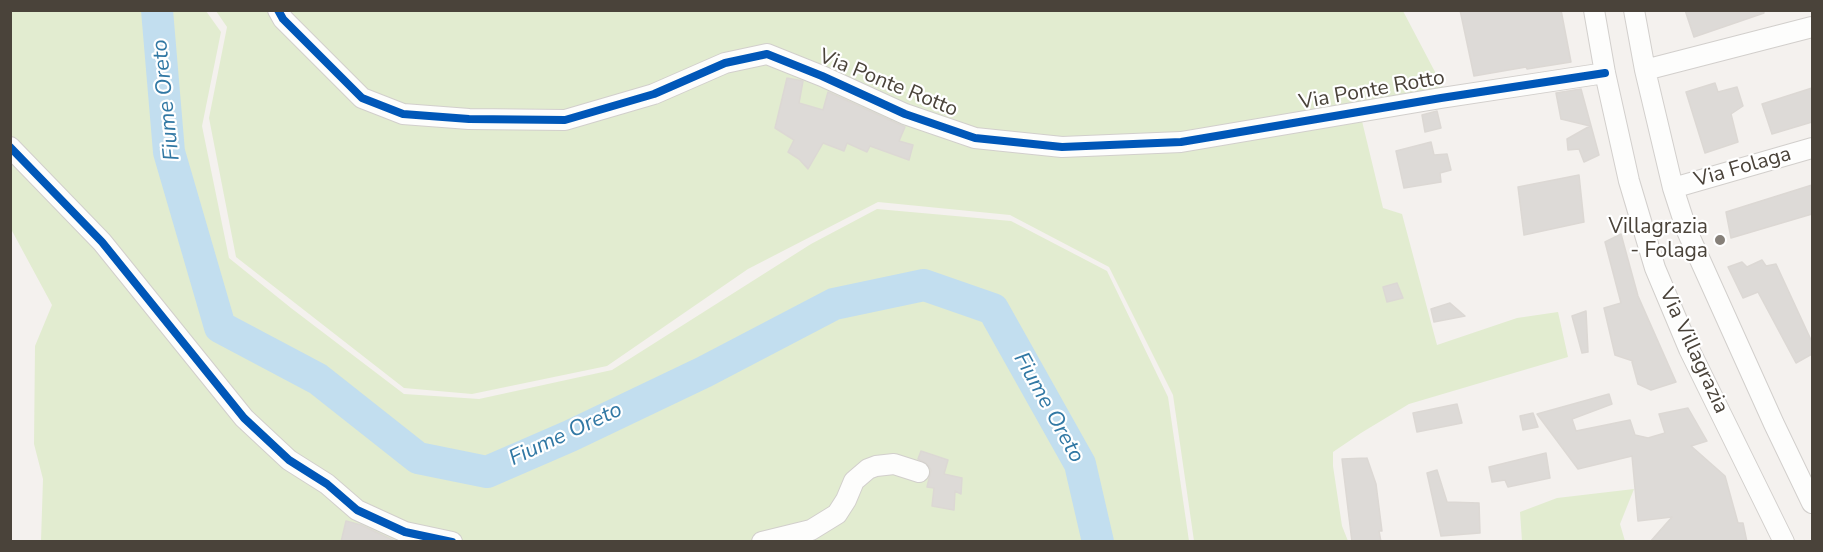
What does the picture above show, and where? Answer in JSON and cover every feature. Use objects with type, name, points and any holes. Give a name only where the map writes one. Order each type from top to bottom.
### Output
[{"type":"street","name":"Via Ponte Rotto","points":[[278,10],[283,19],[362,98],[404,114],[469,119],[565,120],[654,94],[725,63],[767,54],[905,114],[975,138],[1062,147],[1180,142],[1605,73]]},
{"type":"street","name":"Via Villagrazia","points":[[1594,10],[1605,73],[1629,181],[1655,268],[1689,349],[1784,542]]},
{"type":"street","name":"Via Villagrazia","points":[[1634,10],[1673,188],[1687,231],[1812,503]]},
{"type":"street","points":[[1646,70],[1812,27]]},
{"type":"street","points":[[10,147],[102,242],[244,418],[289,460],[327,484],[357,510],[405,532],[453,542]]},
{"type":"street","name":"Via Folaga","points":[[1673,188],[1812,148]]},
{"type":"street","points":[[762,542],[811,530],[837,514],[854,481],[868,469],[894,464],[919,472]]},
{"type":"green space","points":[[10,11],[206,11],[221,32],[202,126],[229,258],[404,394],[479,399],[612,370],[811,244],[877,209],[1011,221],[1107,271],[1168,397],[1189,541],[41,541],[43,479],[34,444],[35,346],[52,305],[11,229]]},
{"type":"green space","points":[[216,11],[1403,11],[1444,89],[1361,117],[1383,208],[1402,214],[1437,345],[1517,318],[1558,312],[1568,357],[1409,404],[1333,452],[1342,526],[1348,541],[1194,541],[1173,395],[1109,267],[1010,215],[878,202],[748,269],[607,366],[472,394],[404,388],[236,257],[209,118],[227,27]]},
{"type":"green space","points":[[1634,489],[1620,524],[1625,541],[1522,541],[1520,512],[1557,498]]},
{"type":"building","points":[[1460,10],[1561,10],[1571,62],[1474,76]]},
{"type":"building","points":[[1685,10],[1763,10],[1764,13],[1694,37]]},
{"type":"building","points":[[787,78],[803,81],[799,103],[823,110],[828,92],[905,127],[899,141],[913,145],[909,160],[870,146],[867,152],[847,143],[844,151],[823,143],[808,169],[788,152],[794,140],[775,128]]},
{"type":"building","points":[[1715,83],[1718,92],[1737,87],[1743,106],[1731,114],[1738,142],[1705,153],[1686,92]]},
{"type":"building","points":[[1812,88],[1812,122],[1772,134],[1762,104]]},
{"type":"building","points":[[1581,89],[1599,155],[1584,162],[1579,149],[1568,150],[1567,139],[1590,126],[1561,119],[1556,93]]},
{"type":"building","points":[[1437,111],[1441,128],[1425,132],[1422,115]]},
{"type":"building","points":[[1431,142],[1434,155],[1447,154],[1451,170],[1440,173],[1441,182],[1404,188],[1396,151]]},
{"type":"building","points":[[1579,175],[1584,222],[1524,235],[1518,187]]},
{"type":"building","points":[[1812,185],[1812,214],[1731,238],[1726,212]]},
{"type":"building","points":[[1621,234],[1638,296],[1676,382],[1651,390],[1638,384],[1633,361],[1615,355],[1604,308],[1621,303],[1605,242]]},
{"type":"building","points":[[1762,260],[1766,266],[1776,264],[1812,342],[1812,354],[1796,363],[1758,292],[1743,298],[1728,267],[1742,262],[1747,267]]},
{"type":"building","points":[[1397,283],[1403,298],[1387,302],[1383,287]]},
{"type":"building","points":[[1450,303],[1465,316],[1434,322],[1431,309]]},
{"type":"building","points":[[1586,311],[1588,352],[1582,353],[1572,316]]},
{"type":"building","points":[[1609,394],[1612,404],[1572,419],[1576,431],[1630,420],[1635,435],[1648,438],[1665,433],[1659,414],[1688,408],[1707,441],[1691,446],[1725,476],[1738,523],[1743,523],[1747,542],[1650,542],[1672,517],[1638,521],[1632,456],[1578,469],[1537,414]]},
{"type":"building","points":[[1457,404],[1462,423],[1417,432],[1413,413]]},
{"type":"building","points":[[1533,413],[1538,427],[1523,430],[1520,416]]},
{"type":"building","points":[[921,451],[948,460],[944,474],[962,478],[961,494],[955,491],[954,510],[932,506],[934,488],[927,487],[931,470],[927,464],[918,459]]},
{"type":"building","points":[[1546,453],[1550,478],[1508,487],[1505,480],[1492,482],[1489,467]]},
{"type":"building","points":[[1367,458],[1376,484],[1382,531],[1379,531],[1381,542],[1352,542],[1342,459]]},
{"type":"building","points":[[1437,470],[1447,502],[1479,503],[1480,533],[1441,536],[1427,473]]},
{"type":"building","points":[[346,521],[361,525],[397,542],[341,542]]},
{"type":"waterway","name":"Fiume Oreto","points":[[157,10],[169,152],[220,327],[318,379],[418,458],[487,472],[570,436],[704,372],[834,304],[924,285],[993,309],[1080,464],[1098,542]]},
{"type":"cycle path","points":[[278,10],[283,19],[362,98],[403,114],[469,119],[565,120],[654,94],[725,63],[767,54],[905,114],[975,138],[1062,147],[1181,142],[1605,73]]},
{"type":"cycle path","points":[[10,147],[102,242],[244,418],[289,460],[327,484],[357,510],[405,532],[452,542]]},
{"type":"place","name":"Villagrazia - Folaga","points":[[1720,240]]}]
